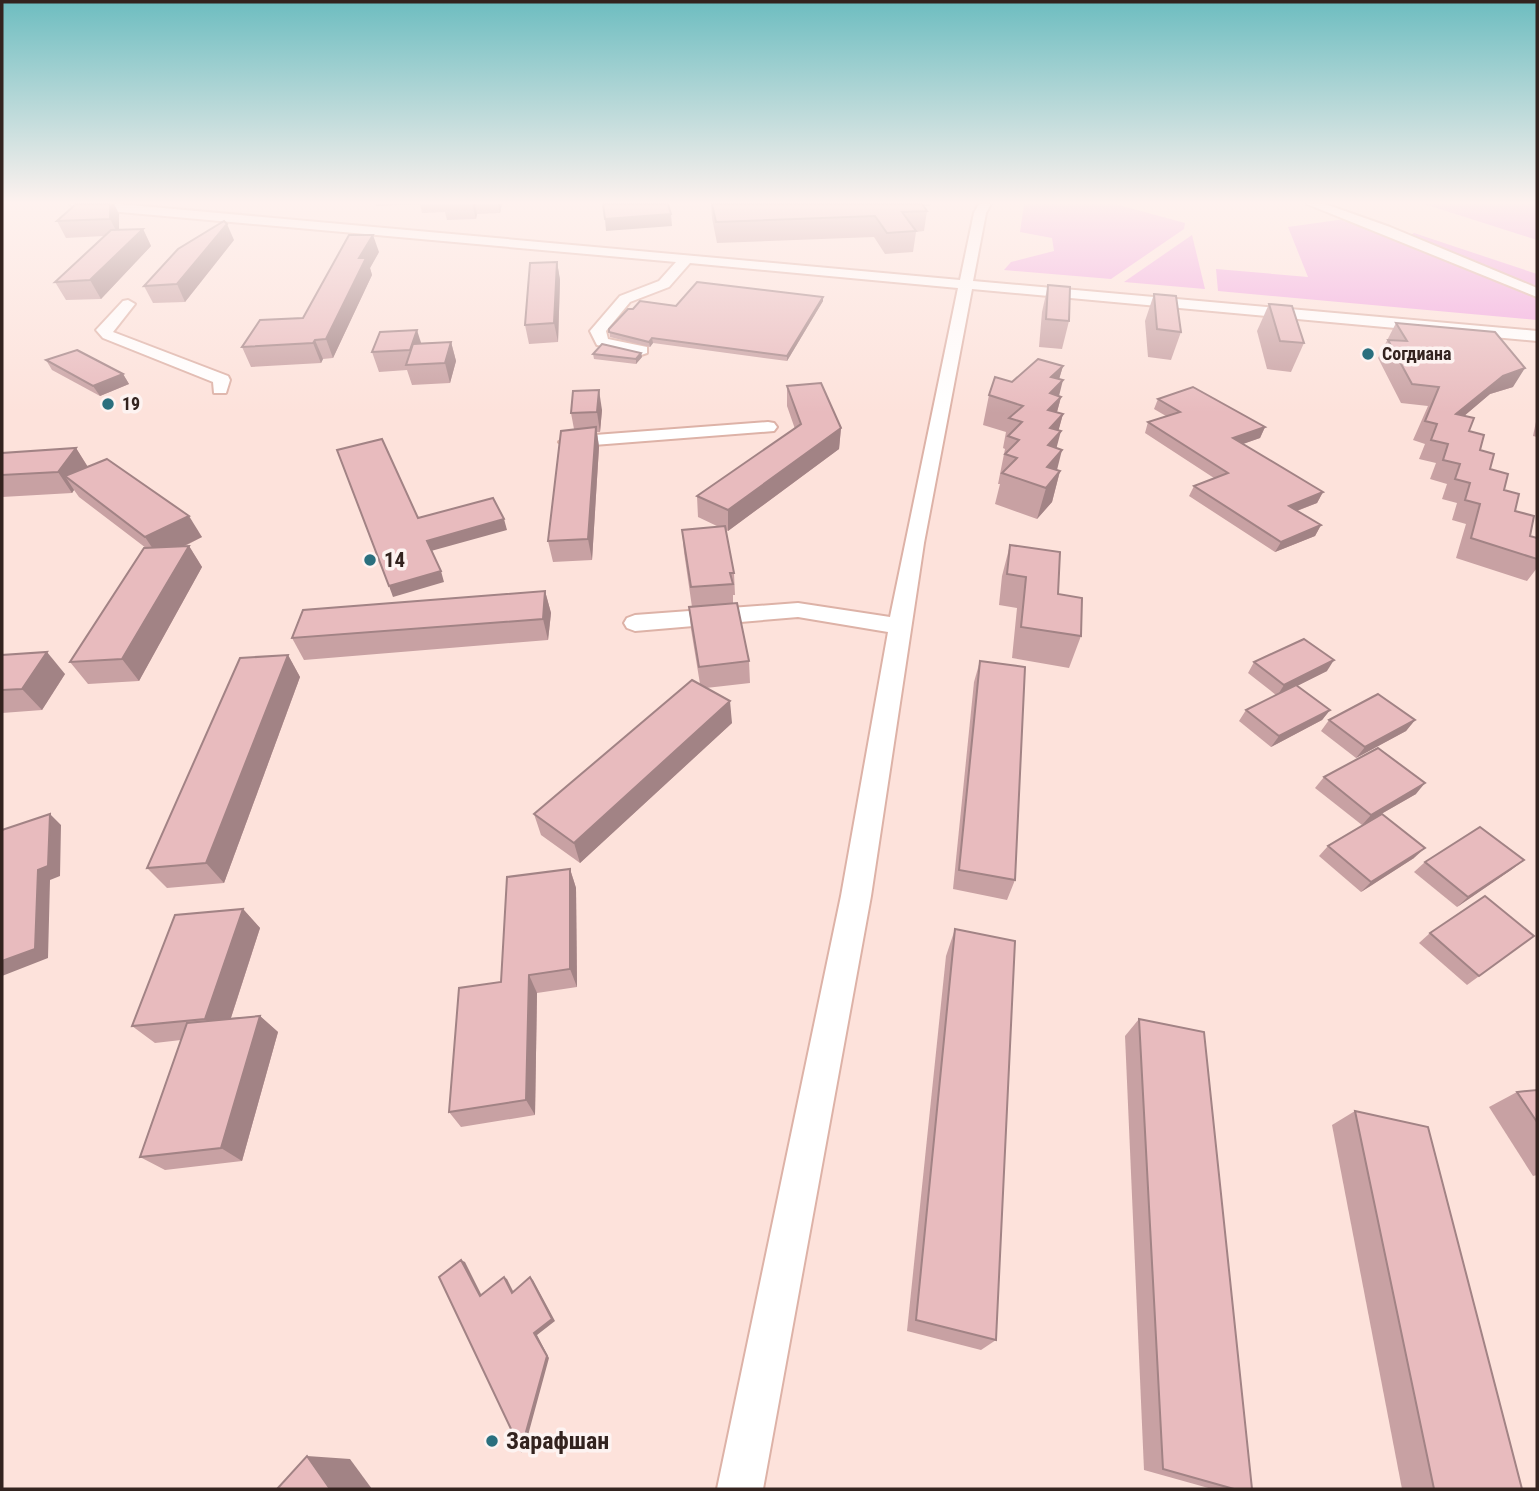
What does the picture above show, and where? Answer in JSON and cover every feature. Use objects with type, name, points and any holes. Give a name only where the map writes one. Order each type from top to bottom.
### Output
[{"type":"street","points":[[641,350],[602,342],[598,331],[625,299],[664,284],[673,274]]},
{"type":"street","points":[[865,274],[1537,336]]},
{"type":"street","points":[[740,1489],[853,910],[900,626],[967,274]]},
{"type":"street","points":[[1490,274],[1537,293]]},
{"type":"street","points":[[128,304],[104,330],[108,335],[222,380],[220,389]]},
{"type":"street","points":[[568,442],[644,434],[768,427]]},
{"type":"street","points":[[635,623],[798,610],[900,626]]},
{"type":"shaded area","points":[[1047,274],[1119,274],[1111,279]]},
{"type":"shaded area","points":[[1136,274],[1201,274],[1205,289],[1124,282]]},
{"type":"shaded area","points":[[1216,274],[1308,277],[1307,274],[1479,274],[1537,297],[1537,320],[1218,291]]},
{"type":"shaded area","points":[[1502,274],[1537,274],[1537,288]]},
{"type":"building","points":[[64,274],[97,274],[90,280],[55,282]]},
{"type":"building","points":[[155,274],[186,274],[177,284],[144,286]]},
{"type":"building","points":[[328,274],[358,274],[326,339],[315,340],[313,343],[242,347],[260,320],[303,318]]},
{"type":"building","points":[[529,274],[556,274],[554,323],[525,325]]},
{"type":"building","points":[[697,282],[823,297],[787,356],[652,338],[649,342],[609,332],[628,309],[633,309],[640,301],[676,306]]},
{"type":"building","points":[[1048,285],[1070,287],[1069,321],[1046,319]]},
{"type":"building","points":[[1154,294],[1176,296],[1181,332],[1157,329]]},
{"type":"building","points":[[1269,304],[1292,306],[1304,343],[1280,341]]},
{"type":"building","points":[[1396,323],[1495,332],[1525,368],[1503,376],[1456,414],[1474,418],[1469,431],[1484,435],[1480,450],[1494,454],[1490,469],[1508,474],[1504,490],[1519,494],[1515,511],[1534,516],[1530,536],[1537,538],[1537,559],[1471,538],[1480,504],[1465,500],[1470,483],[1455,479],[1460,464],[1443,460],[1448,444],[1431,440],[1437,424],[1425,421],[1439,387],[1412,384],[1388,340],[1407,341]]},
{"type":"building","points":[[417,330],[410,350],[372,352],[380,332]]},
{"type":"building","points":[[451,342],[445,363],[406,365],[413,344]]},
{"type":"building","points":[[602,344],[641,353],[636,359],[593,354]]},
{"type":"building","points":[[77,350],[123,374],[93,386],[46,360]]},
{"type":"building","points":[[1038,359],[1063,366],[1051,377],[1063,380],[1050,393],[1061,397],[1048,410],[1063,414],[1050,428],[1061,431],[1048,445],[1062,450],[1047,467],[1060,471],[1046,488],[1002,473],[1017,458],[1005,454],[1019,440],[1008,436],[1022,422],[1009,418],[1023,406],[989,395],[995,377],[1012,382]]},
{"type":"building","points":[[821,383],[841,428],[728,510],[697,496],[801,424],[787,386]]},
{"type":"building","points":[[1193,387],[1265,427],[1233,438],[1323,492],[1289,506],[1321,525],[1281,542],[1194,486],[1228,473],[1148,422],[1180,412],[1158,399]]},
{"type":"building","points":[[599,390],[597,412],[571,413],[573,391]]},
{"type":"building","points":[[596,427],[588,539],[548,541],[561,431]]},
{"type":"building","points":[[382,439],[418,518],[493,498],[504,519],[427,541],[441,571],[389,586],[337,450]]},
{"type":"building","points":[[76,448],[58,472],[2,475],[2,453]]},
{"type":"building","points":[[107,459],[189,516],[145,537],[65,476]]},
{"type":"building","points":[[725,526],[734,573],[730,573],[733,584],[691,587],[682,530]]},
{"type":"building","points":[[1010,545],[1060,552],[1058,594],[1082,598],[1081,636],[1021,627],[1026,577],[1007,574]]},
{"type":"building","points":[[189,546],[122,659],[70,662],[144,548]]},
{"type":"building","points":[[545,591],[543,619],[292,638],[303,610]]},
{"type":"building","points":[[737,603],[749,661],[699,667],[689,607]]},
{"type":"building","points":[[1304,639],[1334,660],[1284,685],[1254,662]]},
{"type":"building","points":[[47,652],[22,689],[2,690],[2,655]]},
{"type":"building","points":[[288,655],[206,863],[147,868],[240,658]]},
{"type":"building","points":[[980,661],[1025,667],[1015,880],[959,870]]},
{"type":"building","points":[[692,680],[730,701],[574,843],[534,814]]},
{"type":"building","points":[[1296,685],[1330,710],[1279,736],[1246,710]]},
{"type":"building","points":[[1378,694],[1415,720],[1365,747],[1329,720]]},
{"type":"building","points":[[1378,748],[1425,783],[1371,815],[1324,777]]},
{"type":"building","points":[[50,814],[48,866],[38,870],[35,949],[2,961],[2,830]]},
{"type":"building","points":[[1382,814],[1425,848],[1371,882],[1328,846]]},
{"type":"building","points":[[1480,827],[1524,860],[1468,897],[1425,862]]},
{"type":"building","points":[[570,869],[570,969],[529,975],[526,1100],[449,1112],[459,988],[501,982],[507,877]]},
{"type":"building","points":[[1485,896],[1534,936],[1479,976],[1430,933]]},
{"type":"building","points":[[243,909],[205,1019],[132,1026],[175,915]]},
{"type":"building","points":[[955,929],[1015,941],[996,1340],[916,1320]]},
{"type":"building","points":[[260,1016],[221,1148],[140,1157],[187,1023]]},
{"type":"building","points":[[1139,1019],[1204,1032],[1252,1489],[1234,1489],[1163,1469]]},
{"type":"building","points":[[1537,1090],[1537,1122],[1517,1092]]},
{"type":"building","points":[[1355,1111],[1428,1127],[1522,1489],[1434,1489]]},
{"type":"building","points":[[461,1260],[480,1296],[504,1277],[512,1293],[530,1277],[552,1319],[534,1333],[547,1356],[521,1450],[439,1277]]},
{"type":"building","points":[[307,1456],[330,1489],[277,1489]]},
{"type":"place","name":"Согдиана","points":[[1368,354]]},
{"type":"place","name":"19","points":[[108,404]]},
{"type":"place","name":"14","points":[[370,560]]},
{"type":"place","name":"Зарафшан","points":[[492,1441]]}]
